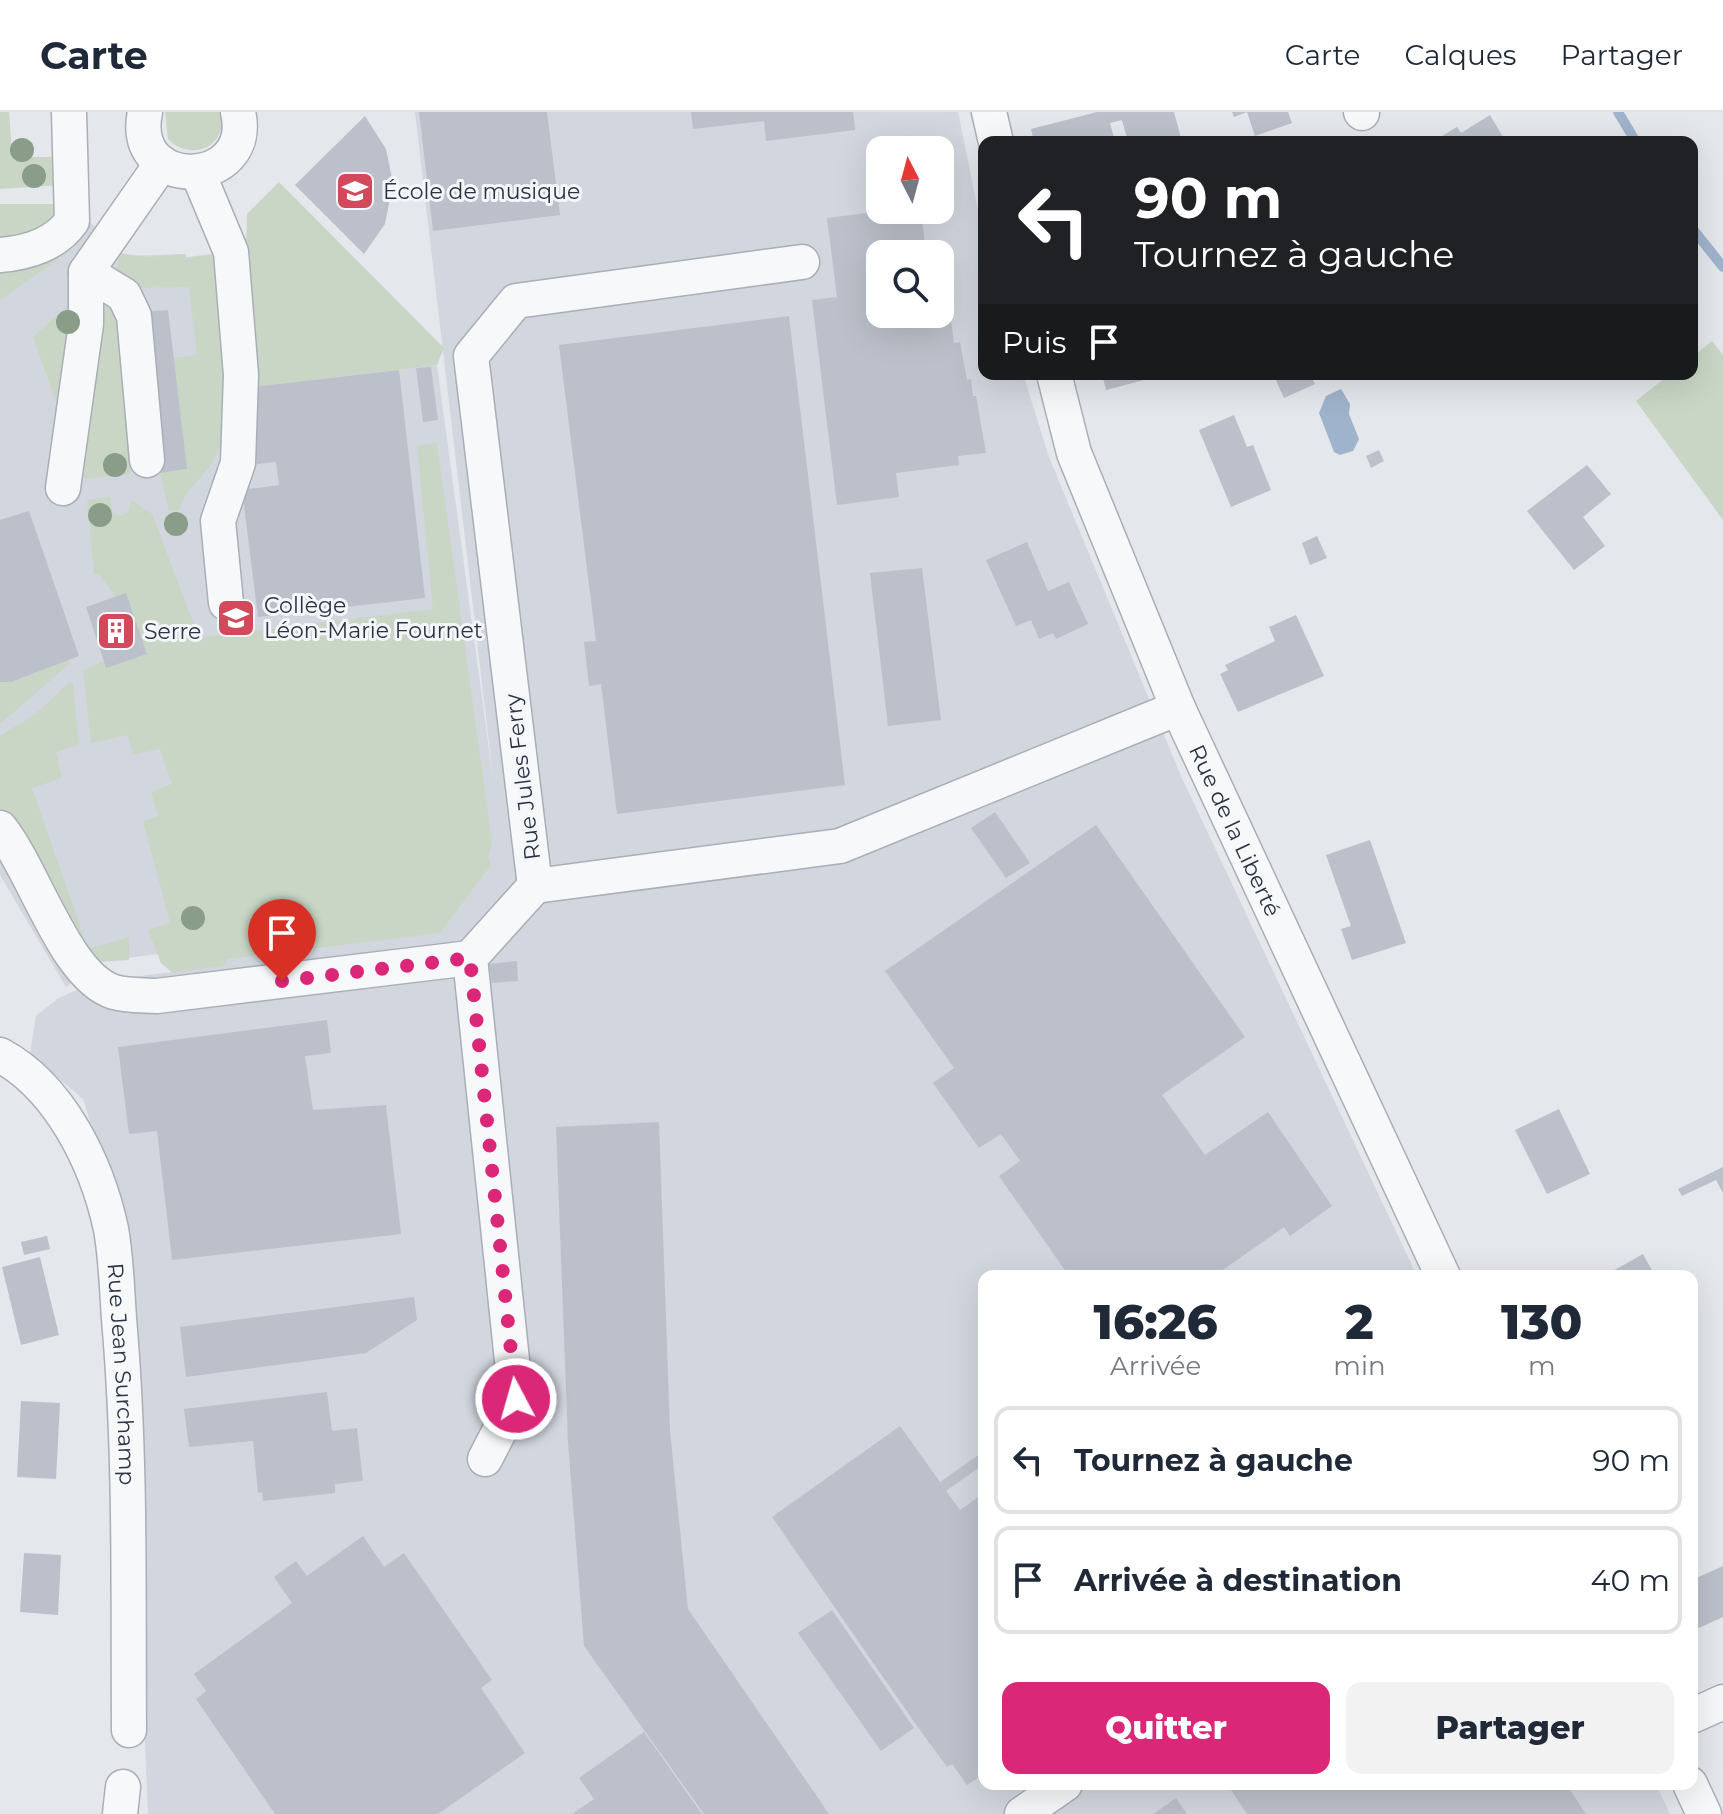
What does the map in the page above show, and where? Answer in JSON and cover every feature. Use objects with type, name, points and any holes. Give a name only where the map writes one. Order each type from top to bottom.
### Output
[{"type":"street","points":[[0,255],[39,247],[58,236],[72,221],[69,112]]},
{"type":"street","points":[[145,112],[144,136],[162,163],[185,173],[213,168],[235,147],[240,131],[238,112]]},
{"type":"street","points":[[989,112],[995,136]]},
{"type":"street","points":[[63,488],[86,324],[86,272],[162,163]]},
{"type":"street","points":[[198,173],[231,252],[241,375],[238,463],[218,521],[226,603]]},
{"type":"street","name":"Rue Jules Ferry","points":[[802,262],[516,301],[471,356],[535,886],[840,846],[1178,708]]},
{"type":"street","points":[[86,272],[124,295],[134,316],[147,460]]},
{"type":"street","name":"Rue de la Liberté","points":[[1056,380],[1074,453],[1178,708],[1440,1270]]},
{"type":"street","points":[[0,828],[19,852],[75,963],[94,982],[114,992],[157,996],[470,958],[535,886]]},
{"type":"street","points":[[470,958],[516,1399],[485,1459]]},
{"type":"street","name":"Rue Jean Surchamp","points":[[0,1055],[17,1064],[69,1123],[94,1175],[111,1229],[128,1428],[129,1730]]},
{"type":"street","points":[[1698,1713],[1723,1702]]},
{"type":"street","points":[[1022,1814],[1056,1790]]},
{"type":"street","points":[[1693,1790],[1704,1814]]},
{"type":"shaded area","points":[[415,112],[958,112],[978,210],[978,380],[1025,380],[1049,457],[1181,776],[1414,1270],[978,1270],[978,1790],[1659,1790],[1670,1814],[148,1814],[123,1223],[83,1099],[30,1054],[36,1016],[57,999],[94,982],[172,972],[161,963],[158,954],[97,962],[66,987],[0,875],[0,204],[86,218],[122,256],[186,254],[186,257],[240,251],[259,386],[437,365],[494,786]]},
{"type":"green space","points":[[0,112],[9,112],[12,152],[32,157],[63,157],[61,185],[0,189]]},
{"type":"green space","points":[[165,112],[220,112],[222,124],[219,134],[214,142],[197,150],[177,146],[168,139]]},
{"type":"green space","points":[[279,182],[444,348],[437,365],[258,387],[246,252],[247,214]]},
{"type":"green space","points":[[0,204],[60,204],[52,224],[0,242]]},
{"type":"green space","points":[[119,253],[148,257],[186,254],[186,258],[218,254],[227,432],[212,464],[186,494],[179,510],[169,511],[160,473],[187,469],[172,358],[197,355],[189,287],[132,288],[117,269]]},
{"type":"green space","points":[[58,254],[59,259],[0,300],[0,270]]},
{"type":"green space","points":[[116,305],[126,368],[120,369],[131,474],[84,479],[84,441],[101,308]]},
{"type":"green space","points":[[66,307],[76,310],[59,399],[55,399],[33,337]]},
{"type":"green space","points":[[1712,341],[1723,355],[1723,520],[1636,401],[1662,380],[1698,380],[1698,352]]},
{"type":"green space","points":[[437,443],[492,843],[488,857],[491,865],[440,933],[228,959],[223,966],[173,973],[161,963],[148,930],[170,923],[143,821],[158,816],[151,792],[172,784],[160,749],[133,755],[128,735],[91,743],[83,670],[103,661],[106,667],[147,653],[126,594],[116,597],[99,574],[94,574],[87,500],[110,497],[112,512],[121,516],[128,512],[132,500],[152,514],[195,627],[191,629],[193,638],[433,609],[417,446]]},
{"type":"green space","points":[[68,660],[69,664],[0,724],[0,682],[12,682]]},
{"type":"green space","points":[[69,683],[73,683],[79,745],[56,752],[62,778],[32,788],[88,949],[129,937],[129,960],[97,962],[87,955],[0,812],[0,736],[34,715]]},
{"type":"water","points":[[1341,389],[1350,404],[1349,414],[1359,439],[1353,451],[1340,455],[1334,452],[1319,413],[1326,396]]},
{"type":"building","points":[[419,112],[547,112],[560,215],[433,231]]},
{"type":"building","points":[[691,112],[853,112],[855,130],[766,141],[764,121],[693,129]]},
{"type":"building","points":[[1097,112],[1174,112],[1180,136],[1126,136],[1122,120],[1110,123],[1113,136],[1033,136],[1031,129]]},
{"type":"building","points":[[1247,112],[1288,112],[1292,123],[1255,136]]},
{"type":"building","points":[[1490,115],[1502,136],[1442,136],[1457,127],[1461,133]]},
{"type":"building","points":[[365,116],[386,149],[393,183],[385,224],[364,254],[295,185]]},
{"type":"building","points":[[866,213],[866,224],[923,224],[924,240],[866,240],[866,328],[952,328],[954,343],[960,342],[967,380],[971,379],[973,396],[976,396],[986,453],[958,456],[959,465],[896,473],[899,497],[837,505],[812,300],[837,297],[827,218]]},
{"type":"building","points":[[168,310],[187,469],[160,473],[140,312]]},
{"type":"building","points":[[789,316],[845,785],[617,814],[601,684],[589,686],[584,642],[596,641],[559,345]]},
{"type":"building","points":[[431,367],[438,420],[423,422],[416,368]]},
{"type":"building","points":[[399,370],[425,598],[258,617],[242,490],[279,485],[276,462],[257,464],[246,388]]},
{"type":"building","points":[[1104,380],[1144,380],[1106,390]]},
{"type":"building","points":[[1276,380],[1313,380],[1315,384],[1284,398]]},
{"type":"building","points":[[1234,415],[1247,447],[1253,445],[1271,490],[1231,507],[1199,430]]},
{"type":"building","points":[[1379,450],[1384,461],[1371,468],[1366,456]]},
{"type":"building","points":[[1587,465],[1611,494],[1583,517],[1605,546],[1574,570],[1527,511]]},
{"type":"building","points":[[29,511],[79,656],[11,682],[0,682],[0,520]]},
{"type":"building","points":[[1317,536],[1327,558],[1310,565],[1302,543]]},
{"type":"building","points":[[1027,542],[1048,591],[1069,582],[1088,624],[1056,639],[1053,633],[1039,639],[1031,620],[1016,626],[986,560]]},
{"type":"building","points":[[922,568],[941,720],[888,726],[870,573]]},
{"type":"building","name":"Serre","points":[[126,593],[147,654],[106,668],[86,607]]},
{"type":"building","points":[[1296,615],[1324,676],[1238,712],[1220,674],[1228,670],[1225,665],[1275,641],[1269,627]]},
{"type":"building","points":[[995,812],[1030,863],[1006,878],[971,828]]},
{"type":"building","points":[[1096,825],[1245,1037],[1162,1095],[1205,1155],[1268,1112],[1332,1206],[1290,1236],[1284,1227],[1223,1270],[1065,1270],[999,1176],[1020,1161],[1001,1134],[979,1148],[933,1083],[954,1068],[885,971]]},
{"type":"building","points":[[1370,840],[1406,943],[1352,960],[1341,929],[1351,926],[1326,855]]},
{"type":"building","points":[[517,961],[518,981],[492,983],[489,964]]},
{"type":"building","points":[[327,1020],[331,1053],[305,1056],[313,1110],[386,1105],[401,1234],[172,1260],[157,1131],[129,1134],[118,1047]]},
{"type":"building","points":[[1559,1109],[1590,1174],[1547,1194],[1515,1130]]},
{"type":"building","points":[[659,1122],[670,1431],[688,1609],[829,1814],[704,1814],[584,1646],[568,1442],[556,1127]]},
{"type":"building","points":[[1723,1167],[1723,1193],[1716,1180],[1682,1196],[1678,1189]]},
{"type":"building","points":[[47,1236],[50,1249],[24,1255],[21,1242]]},
{"type":"building","points":[[1643,1254],[1652,1270],[1615,1270]]},
{"type":"building","points":[[40,1257],[59,1335],[21,1345],[2,1267]]},
{"type":"building","points":[[414,1297],[417,1320],[366,1353],[186,1377],[180,1327]]},
{"type":"building","points":[[327,1392],[332,1431],[357,1428],[363,1481],[335,1484],[335,1493],[263,1501],[262,1492],[258,1493],[253,1441],[189,1447],[184,1409]]},
{"type":"building","points":[[21,1401],[60,1403],[56,1479],[17,1477]]},
{"type":"building","points":[[900,1426],[940,1482],[978,1455],[978,1468],[946,1491],[960,1510],[978,1497],[978,1778],[967,1785],[952,1764],[947,1767],[772,1517]]},
{"type":"building","points":[[363,1536],[384,1567],[404,1553],[492,1680],[481,1688],[525,1753],[438,1814],[275,1814],[196,1699],[206,1691],[194,1674],[292,1603],[274,1577],[296,1561],[307,1576]]},
{"type":"building","points":[[24,1553],[61,1555],[58,1615],[20,1612]]},
{"type":"building","points":[[1723,1566],[1723,1617],[1698,1628],[1698,1577]]},
{"type":"building","points":[[832,1610],[914,1728],[881,1751],[798,1633]]},
{"type":"building","points":[[644,1732],[702,1814],[572,1814],[594,1799],[579,1778]]},
{"type":"building","points":[[1231,1790],[1570,1790],[1586,1814],[1247,1814]]},
{"type":"building","points":[[1176,1798],[1187,1814],[1153,1814]]},
{"type":"waterway","points":[[1618,112],[1632,136]]},
{"type":"waterway","points":[[1698,236],[1723,267]]},
{"type":"place","name":"École de musique","points":[[355,191]]},
{"type":"place","name":"Collège Léon-Marie Fournet","points":[[236,618]]},
{"type":"place","name":"Serre","points":[[116,631]]},
{"type":"route","points":[[282,981],[470,958],[516,1399]]}]
